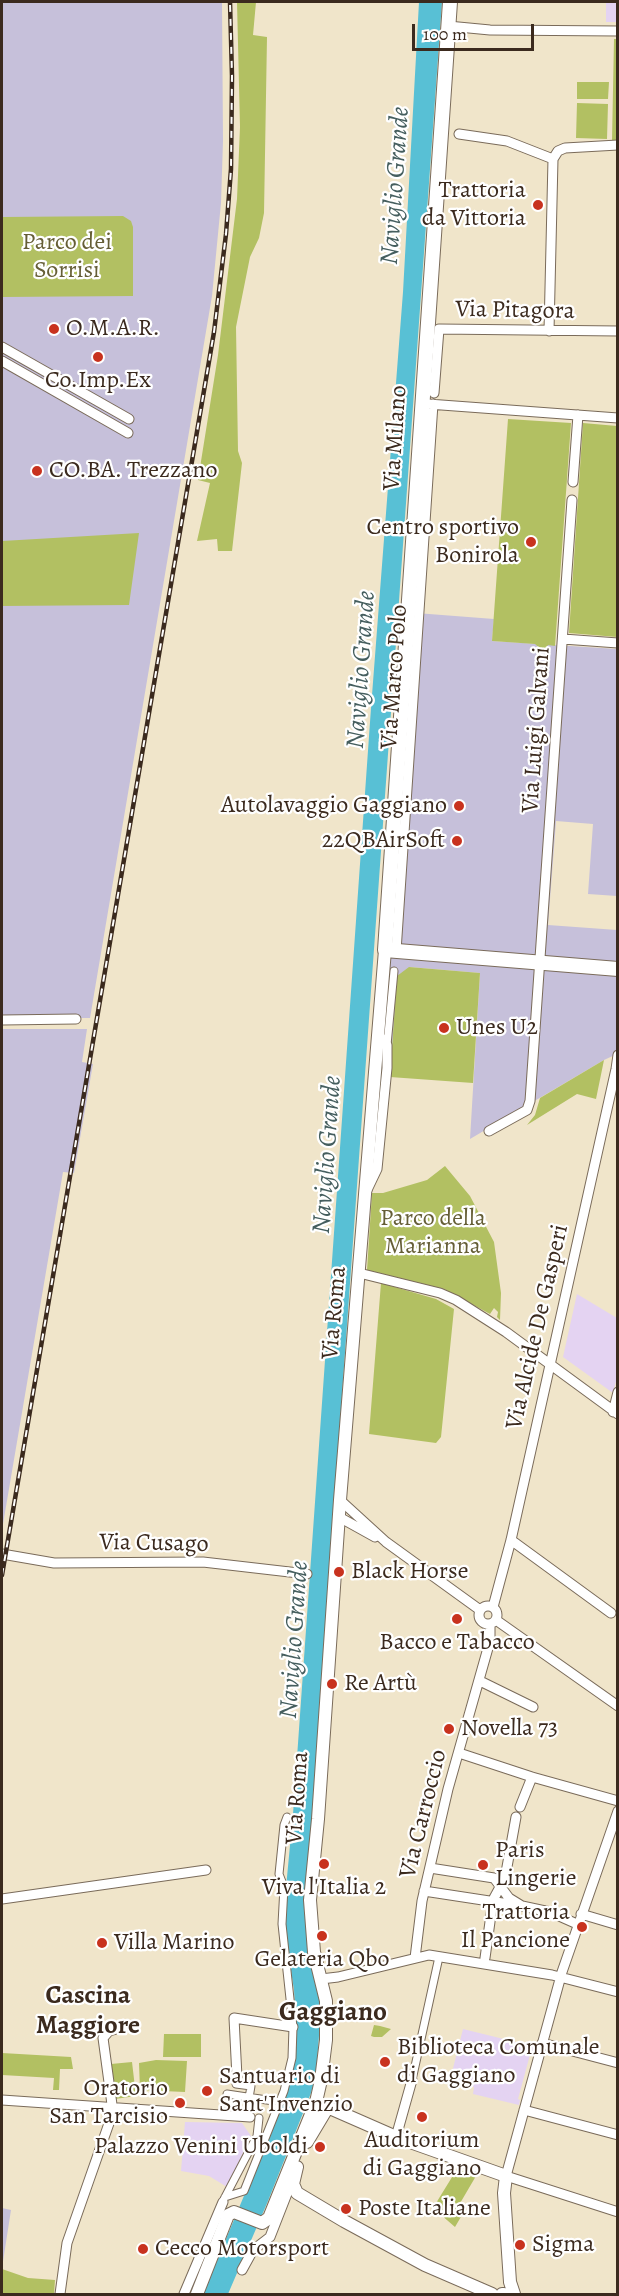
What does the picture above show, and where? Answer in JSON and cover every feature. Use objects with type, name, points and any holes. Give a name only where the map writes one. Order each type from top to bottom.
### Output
[{"type":"main road","name":"Via Milano","points":[[390,951],[427,404],[450,2]]},
{"type":"main road","points":[[390,951],[618,969]]},
{"type":"street","points":[[448,26],[490,30],[618,31]]},
{"type":"street","points":[[459,135],[507,141],[553,159]]},
{"type":"street","points":[[549,331],[553,159],[565,148],[618,145]]},
{"type":"street","name":"Via Pitagora","points":[[434,393],[438,329],[618,331]]},
{"type":"street","points":[[2,347],[129,419]]},
{"type":"street","points":[[2,361],[128,433]]},
{"type":"street","points":[[427,404],[618,418]]},
{"type":"street","points":[[573,482],[578,415]]},
{"type":"street","name":"Via Luigi Galvani","points":[[489,1131],[527,1110],[530,1101],[572,500]]},
{"type":"street","points":[[563,639],[618,643]]},
{"type":"street","name":"Via Roma","points":[[293,2187],[296,2171],[322,2105],[321,2079],[327,2025],[326,2001],[314,1952],[310,1900],[359,1273],[390,951]]},
{"type":"street","points":[[383,1040],[394,971]]},
{"type":"street","points":[[2,1020],[76,1019]]},
{"type":"street","name":"Via Alcide De Gasperi","points":[[493,1607],[511,1540],[618,1055]]},
{"type":"street","points":[[359,1273],[448,1296],[506,1332],[615,1413],[618,1392]]},
{"type":"street","points":[[340,1500],[386,1542],[480,1610]]},
{"type":"street","points":[[339,1517],[386,1542]]},
{"type":"street","points":[[511,1540],[611,1613]]},
{"type":"street","name":"Via Cusago","points":[[2,1554],[54,1563],[203,1562],[307,1574]]},
{"type":"street","points":[[480,1610],[487,1606],[493,1607],[497,1612],[493,1622]]},
{"type":"street","points":[[480,1610],[480,1620],[484,1624],[493,1622],[618,1706]]},
{"type":"street","name":"Via Carroccio","points":[[415,1958],[424,1891],[441,1817],[480,1681],[493,1622]]},
{"type":"street","points":[[480,1681],[533,1707]]},
{"type":"street","points":[[459,1753],[532,1777],[618,1801]]},
{"type":"street","points":[[520,1807],[532,1777]]},
{"type":"street","points":[[507,2292],[504,2193],[506,2176],[577,1924],[613,1833],[618,1811]]},
{"type":"street","points":[[224,2199],[244,2191],[280,2102],[292,2058],[293,2027],[282,1923],[284,1887],[278,1864],[287,1817]]},
{"type":"street","points":[[485,1958],[493,1900],[505,1878],[516,1817]]},
{"type":"street","points":[[430,1868],[494,1878],[509,1898],[522,1906]]},
{"type":"street","points":[[2,1899],[206,1870]]},
{"type":"street","points":[[424,1891],[493,1900],[550,1912],[577,1924]]},
{"type":"street","points":[[581,1914],[618,1925]]},
{"type":"street","points":[[321,1978],[338,1977],[415,1958],[439,1956],[561,1977],[618,1992]]},
{"type":"street","points":[[396,2138],[412,2080],[439,1956]]},
{"type":"street","points":[[184,2295],[224,2199],[257,2136],[250,2116],[251,2086],[236,2084],[234,2018],[293,2027]]},
{"type":"street","points":[[60,2295],[67,2243],[113,2112],[103,2038],[109,2031],[124,2027]]},
{"type":"street","points":[[542,2043],[618,2063]]},
{"type":"street","points":[[227,2094],[280,2102]]},
{"type":"street","points":[[2,2100],[273,2119]]},
{"type":"street","points":[[322,2105],[396,2138],[618,2212]]},
{"type":"street","name":"Via Roma","points":[[197,2295],[226,2219],[233,2212],[262,2223],[269,2217],[322,2105]]},
{"type":"street","points":[[524,2110],[618,2135]]},
{"type":"street","points":[[242,2270],[253,2250],[270,2237],[288,2191],[293,2187],[297,2193],[344,2222],[425,2265],[492,2295]]},
{"type":"shaded area","points":[[2,2],[222,2],[221,203],[212,296],[90,1018],[2,1018]]},
{"type":"shaded area","points":[[606,2],[617,2],[617,22],[606,22]]},
{"type":"shaded area","points":[[403,612],[494,619],[492,641],[617,649],[617,896],[588,894],[593,824],[556,821],[548,925],[617,930],[617,1054],[470,1139],[480,973],[409,967],[390,1077],[371,1076]]},
{"type":"shaded area","points":[[2,1029],[87,1029],[82,1062],[93,1064],[74,1173],[63,1172],[3,1524]]},
{"type":"shaded area","points":[[577,1294],[617,1318],[618,1374],[613,1393],[563,1357]]},
{"type":"shaded area","points":[[463,2029],[536,2047],[535,2052],[531,2051],[518,2099],[520,2100],[519,2105],[473,2094],[474,2087],[458,2083],[459,2079],[453,2077],[452,2081],[450,2080]]},
{"type":"shaded area","points":[[185,2122],[242,2123],[251,2136],[227,2187],[209,2176],[181,2171]]},
{"type":"shaded area","points":[[2,2208],[11,2210],[2,2268]]},
{"type":"green space","points":[[237,2],[256,2],[253,35],[267,37],[264,213],[259,238],[250,257],[236,327],[238,451],[242,463],[232,551],[218,551],[217,539],[197,541],[210,483],[198,480],[218,355],[237,199],[240,127]]},
{"type":"green space","points":[[614,39],[617,39],[617,140],[612,141]]},
{"type":"green space","points":[[577,82],[609,82],[608,99],[577,99]]},
{"type":"green space","points":[[577,103],[608,104],[607,139],[576,138]]},
{"type":"green space","name":"Parco dei Sorrisi","points":[[123,216],[131,221],[133,227],[133,296],[2,297],[2,217]]},
{"type":"green space","name":"Centro sportivo Bonirola","points":[[508,419],[571,423],[555,646],[548,645],[544,652],[535,644],[492,641]]},
{"type":"green space","name":"Centro sportivo Bonirola","points":[[583,423],[617,426],[617,637],[569,633]]},
{"type":"green space","points":[[139,533],[129,605],[2,606],[2,541]]},
{"type":"green space","points":[[409,967],[480,973],[473,1083],[390,1077],[397,976]]},
{"type":"green space","points":[[604,1060],[596,1099],[577,1094],[527,1125],[535,1115],[540,1098]]},
{"type":"green space","name":"Parco della Marianna","points":[[445,1166],[470,1196],[494,1242],[501,1293],[500,1320],[494,1308],[490,1314],[444,1289],[367,1270],[372,1193],[383,1193],[427,1180]]},
{"type":"green space","points":[[381,1283],[436,1299],[454,1309],[441,1437],[436,1443],[369,1434]]},
{"type":"green space","points":[[374,2025],[391,2029],[382,2037],[374,2037],[371,2036]]},
{"type":"green space","points":[[164,2034],[201,2034],[201,2057],[163,2057]]},
{"type":"green space","points":[[2,2053],[71,2057],[73,2069],[60,2069],[59,2090],[53,2090],[54,2078],[2,2075]]},
{"type":"green space","points":[[156,2060],[187,2061],[185,2092],[140,2090],[139,2063]]},
{"type":"green space","points":[[132,2062],[136,2096],[115,2099],[111,2064]]},
{"type":"green space","points":[[457,2169],[476,2176],[459,2205],[465,2210],[455,2227],[433,2208]]},
{"type":"green space","points":[[2,2269],[28,2278],[55,2280],[54,2294],[2,2294]]},
{"type":"water","points":[[419,2],[442,2],[337,1464],[309,1952],[321,2009],[316,2076],[268,2201],[228,2294],[203,2294],[246,2191],[292,2069],[297,2042],[294,1990],[283,1919],[293,1814],[371,708],[403,292]]},
{"type":"railway","points":[[2,1575],[214,332],[231,169],[230,2]]},
{"type":"place","name":"Trattoria da Vittoria","points":[[538,205]]},
{"type":"place","name":"O.M.A.R.","points":[[54,329]]},
{"type":"place","name":"Co.Imp.Ex","points":[[98,357]]},
{"type":"place","name":"CO.BA. Trezzano","points":[[37,471]]},
{"type":"place","name":"Centro sportivo Bonirola","points":[[531,542]]},
{"type":"place","name":"Autolavaggio Gaggiano","points":[[459,806]]},
{"type":"place","name":"22QBAirSoft","points":[[457,841]]},
{"type":"place","name":"Unes U2","points":[[444,1028]]},
{"type":"place","name":"Black Horse","points":[[339,1572]]},
{"type":"place","name":"Bacco e Tabacco","points":[[457,1619]]},
{"type":"place","name":"Re Artù","points":[[332,1684]]},
{"type":"place","name":"Novella 73","points":[[449,1729]]},
{"type":"place","name":"Viva l'Italia 2","points":[[324,1864]]},
{"type":"place","name":"Paris Lingerie","points":[[483,1865]]},
{"type":"place","name":"Trattoria Il Pancione","points":[[582,1927]]},
{"type":"place","name":"Gelateria Qbo","points":[[322,1936]]},
{"type":"place","name":"Villa Marino","points":[[102,1943]]},
{"type":"place","name":"Biblioteca Comunale di Gaggiano","points":[[385,2062]]},
{"type":"place","name":"Santuario di Sant'Invenzio","points":[[207,2091]]},
{"type":"place","name":"Oratorio San Tarcisio","points":[[180,2103]]},
{"type":"place","name":"Auditorium di Gaggiano","points":[[422,2117]]},
{"type":"place","name":"Palazzo Venini Uboldi","points":[[320,2147]]},
{"type":"place","name":"Poste Italiane","points":[[346,2209]]},
{"type":"place","name":"Sigma","points":[[520,2245]]},
{"type":"place","name":"Cecco Motorsport","points":[[143,2249]]},
{"type":"district","name":"Cascina Maggiore","points":[[88,2012]]},
{"type":"district","name":"Gaggiano","points":[[333,2013]]},
{"type":"water label","name":"Naviglio Grande","points":[[396,186]]},
{"type":"water label","name":"Naviglio Grande","points":[[362,670]]},
{"type":"water label","name":"Naviglio Grande","points":[[328,1155]]},
{"type":"water label","name":"Naviglio Grande","points":[[295,1640]]}]
